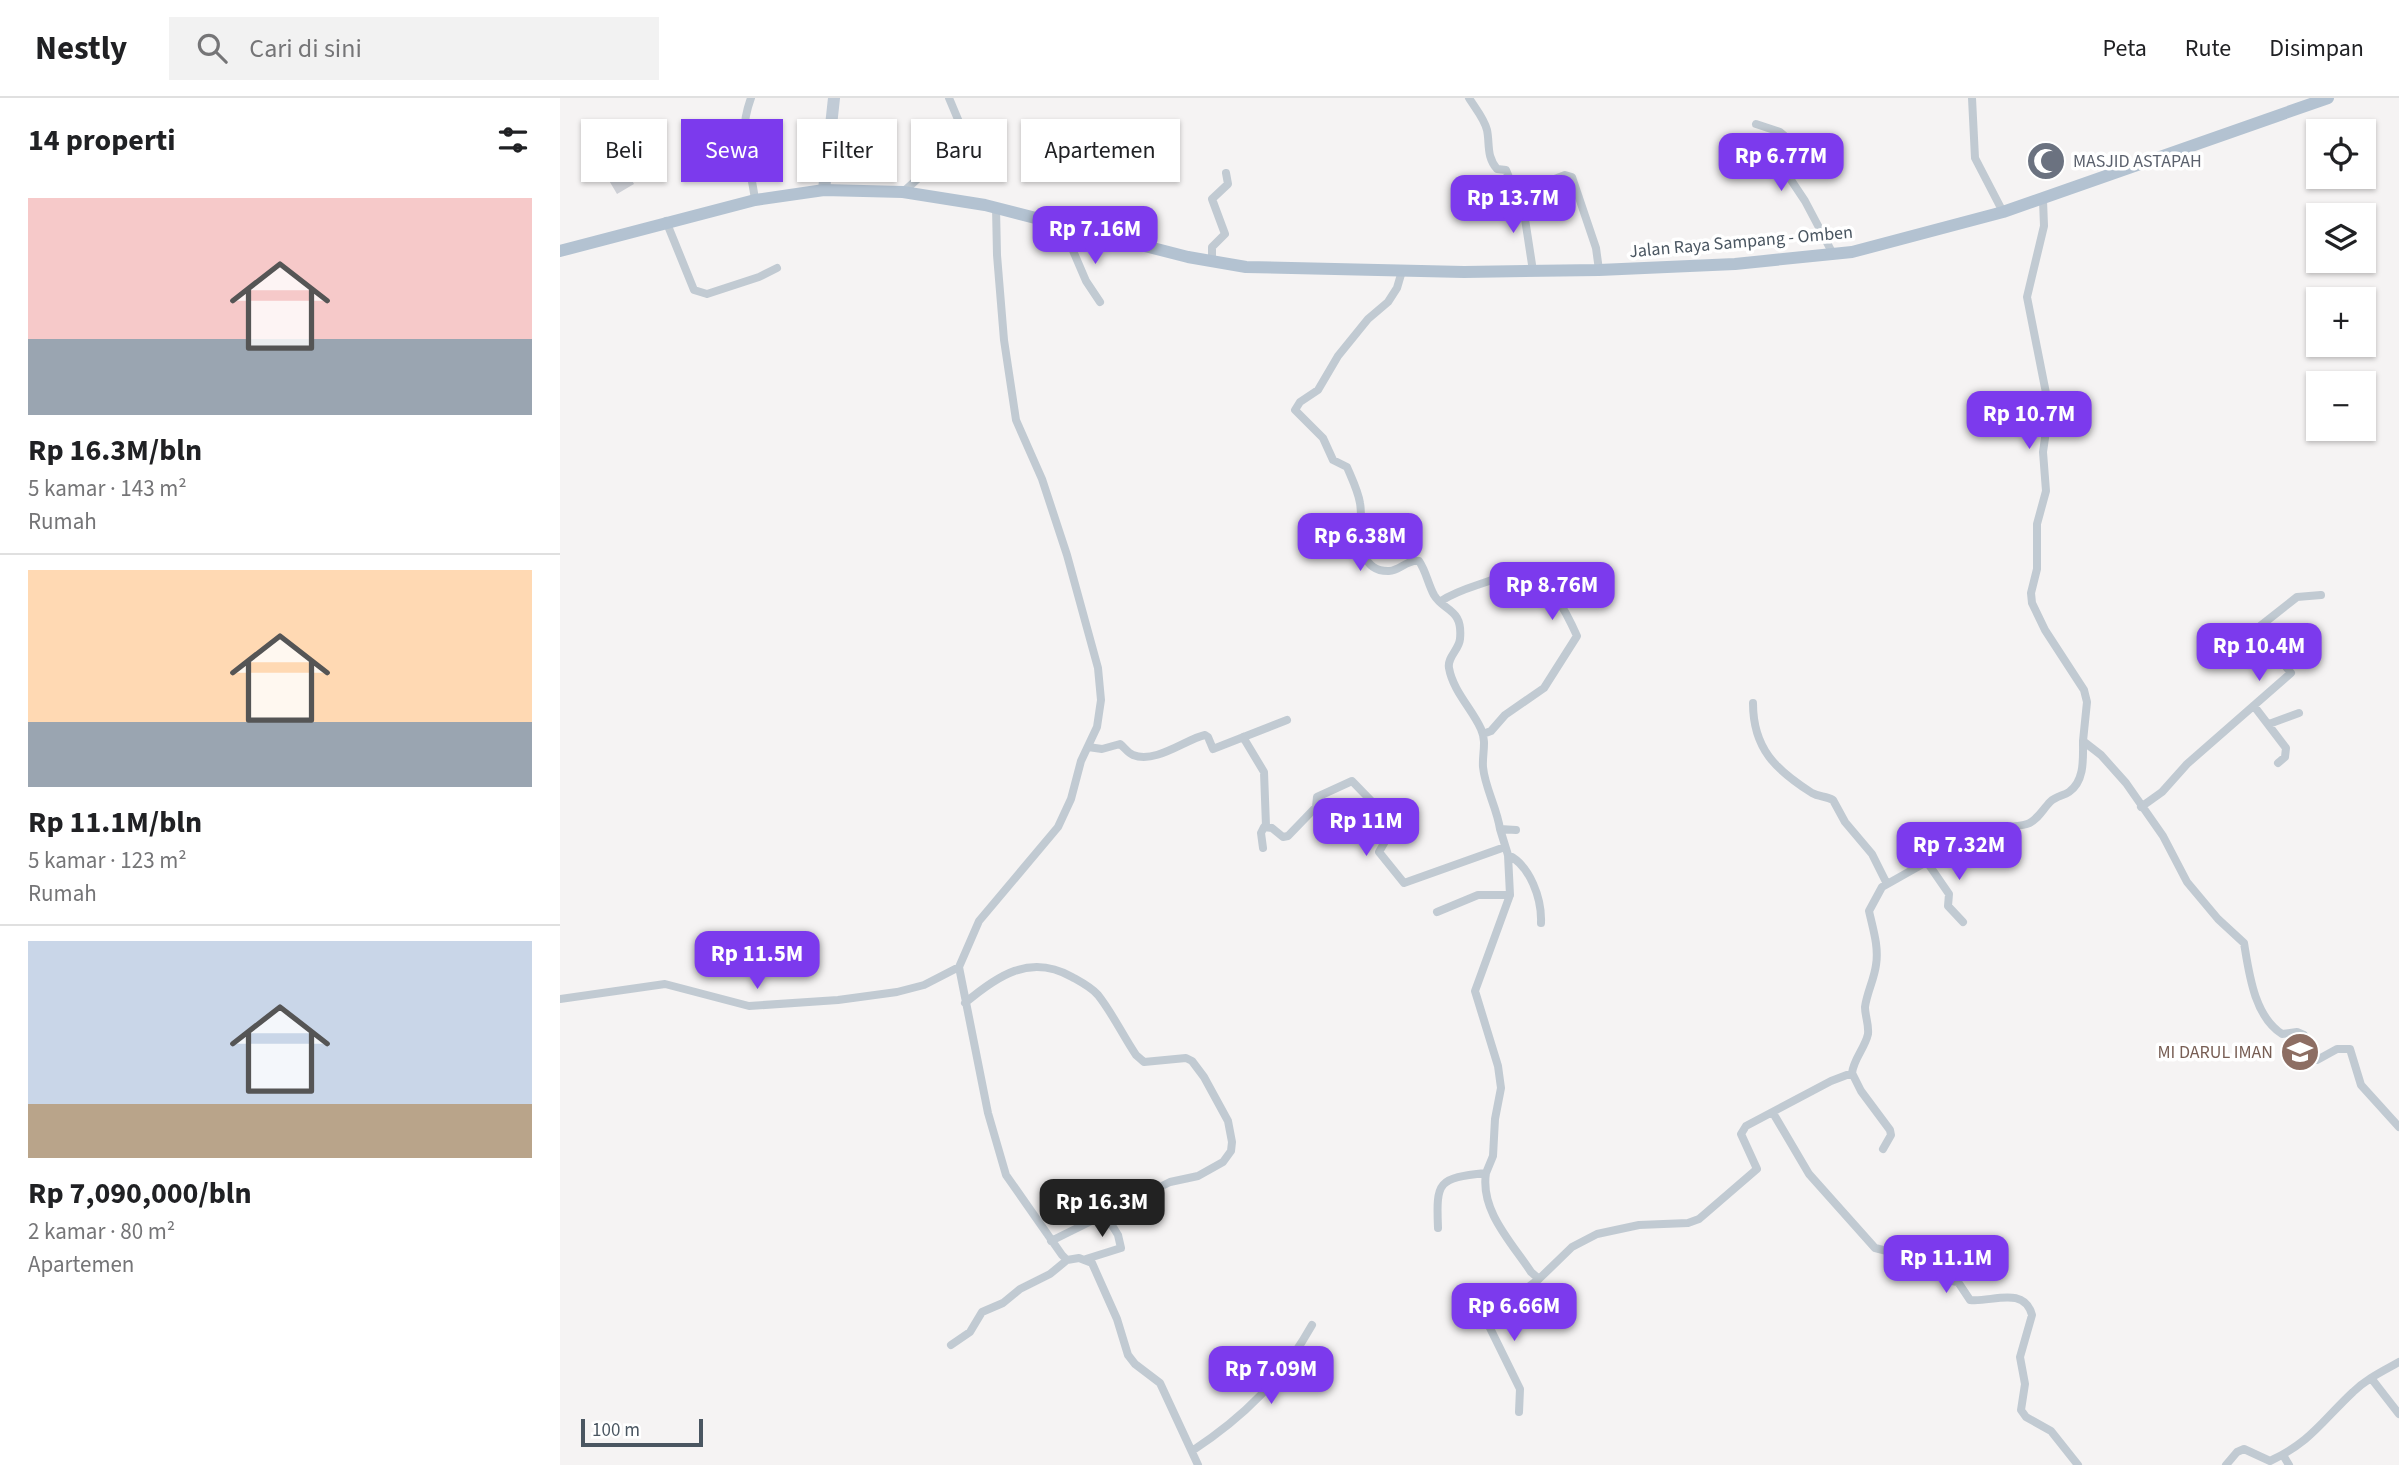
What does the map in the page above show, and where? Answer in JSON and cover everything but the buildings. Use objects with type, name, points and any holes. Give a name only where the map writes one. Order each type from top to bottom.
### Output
[{"type":"main road","name":"Jalan Raya Sampang - Omben","points":[[560,251],[666,221],[755,200],[824,190],[903,192],[996,207],[1212,262],[1265,269],[1533,271],[1735,264],[1866,248],[2003,212],[2328,98]]},
{"type":"street","points":[[751,98],[743,121],[742,134],[755,200]]},
{"type":"street","points":[[824,190],[834,98]]},
{"type":"street","points":[[903,192],[961,140],[961,129],[949,98]]},
{"type":"street","points":[[1469,98],[1487,130],[1487,146],[1493,164],[1497,169],[1506,170],[1519,195],[1533,271]]},
{"type":"street","points":[[1972,98],[1975,158],[2003,212]]},
{"type":"street","points":[[1756,124],[1780,132],[1792,142],[1794,149],[1788,166],[1790,180],[1805,201],[1833,254]]},
{"type":"street","points":[[1212,262],[1212,247],[1225,234],[1212,199],[1227,186],[1226,173]]},
{"type":"street","points":[[1519,195],[1570,175],[1593,239],[1600,270]]},
{"type":"street","points":[[1883,1149],[1891,1135],[1890,1130],[1861,1091],[1852,1073],[1854,1060],[1867,1038],[1867,990],[1877,962],[1876,942],[1869,911],[1876,895],[1887,884],[1983,830],[2026,824],[2035,820],[2053,798],[2070,792],[2077,784],[2082,765],[2087,702],[2084,690],[2045,630],[2032,603],[2039,551],[2037,524],[2046,491],[2043,452],[2048,416],[2027,297],[2044,226],[2043,200]]},
{"type":"street","points":[[996,207],[996,256],[1004,340],[1016,420],[1050,501],[1098,668],[1099,718],[1058,827],[979,921],[960,967],[988,1113],[1002,1165],[1051,1241],[1067,1260]]},
{"type":"street","points":[[666,221],[694,290],[698,292],[707,294],[759,277],[777,268]]},
{"type":"street","points":[[1076,229],[1071,246],[1086,281],[1100,302]]},
{"type":"street","points":[[1402,271],[1397,288],[1388,302],[1368,319],[1338,356],[1318,390],[1300,402],[1295,410],[1323,438],[1332,460],[1348,467],[1360,503],[1360,535],[1368,561],[1380,570],[1391,571],[1413,560],[1419,561],[1435,597],[1456,617],[1460,632],[1459,645],[1449,660],[1449,670],[1483,734],[1483,770],[1506,851],[1510,895],[1475,991],[1498,1066],[1501,1088],[1495,1119],[1493,1156],[1486,1173],[1485,1195],[1496,1220],[1531,1272],[1539,1279]]},
{"type":"street","points":[[1441,601],[1460,590],[1500,577],[1516,566],[1529,566],[1542,576],[1577,636],[1544,688],[1505,715],[1491,731],[1483,734]]},
{"type":"street","points":[[2141,807],[2162,792],[2187,764],[2291,673],[2261,636],[2259,627],[2297,597],[2321,595]]},
{"type":"street","points":[[1753,703],[1754,723],[1772,762],[1814,794],[1833,800],[1845,822],[1872,854],[1887,884]]},
{"type":"street","points":[[2254,706],[2286,748],[2285,757],[2278,763]]},
{"type":"street","points":[[2269,724],[2299,713]]},
{"type":"street","points":[[1088,747],[1102,749],[1119,744],[1132,754],[1142,755],[1174,750],[1203,735],[1208,737],[1213,749],[1287,719]]},
{"type":"street","points":[[1243,737],[1265,776],[1266,826],[1261,833],[1263,848]]},
{"type":"street","points":[[2083,741],[2112,767],[2163,836],[2187,882],[2218,919],[2244,943],[2248,976],[2270,1023],[2283,1034],[2297,1032],[2304,1035],[2312,1057],[2318,1060],[2337,1049],[2350,1049],[2361,1086],[2399,1127]]},
{"type":"street","points":[[1266,826],[1283,837],[1288,836],[1316,807],[1317,797],[1352,781],[1384,814],[1391,832],[1379,852],[1404,883],[1506,851]]},
{"type":"street","points":[[1500,829],[1517,830]]},
{"type":"street","points":[[1506,851],[1519,861],[1528,876],[1539,902],[1541,923]]},
{"type":"street","points":[[1927,862],[1949,894],[1948,906],[1963,922]]},
{"type":"street","points":[[1437,912],[1478,895],[1510,895]]},
{"type":"street","points":[[965,1003],[977,991],[1010,973],[1034,966],[1051,967],[1082,982],[1097,994],[1136,1055],[1144,1062],[1188,1058],[1205,1077],[1228,1121],[1231,1151],[1223,1162],[1198,1176],[1170,1182],[1051,1241]]},
{"type":"street","points":[[560,999],[665,984],[749,1006],[838,1000],[897,992],[924,985],[960,967]]},
{"type":"street","points":[[1519,1412],[1520,1389],[1490,1328],[1494,1313],[1539,1279],[1572,1247],[1597,1234],[1639,1225],[1688,1223],[1699,1219],[1756,1171],[1757,1164],[1742,1132],[1750,1124],[1831,1081],[1852,1073]]},
{"type":"street","points":[[1773,1113],[1809,1174],[1875,1248],[1881,1251],[1902,1248],[1927,1260],[1946,1280],[1958,1282],[1970,1300],[2005,1296],[2017,1299],[2027,1306],[2032,1315],[2020,1357],[2025,1384],[2021,1410],[2051,1431],[2078,1465]]},
{"type":"street","points":[[1438,1228],[1436,1197],[1440,1187],[1455,1178],[1486,1173]]},
{"type":"street","points":[[951,1345],[970,1332],[982,1312],[1003,1303],[1027,1285],[1050,1274],[1067,1260],[1086,1259],[1121,1248],[1118,1235],[1105,1214]]},
{"type":"street","points":[[1086,1259],[1092,1263],[1097,1273],[1117,1319],[1128,1355],[1135,1364],[1160,1383],[1198,1465]]},
{"type":"street","points":[[1192,1451],[1236,1421],[1260,1397],[1284,1371],[1312,1325]]},
{"type":"street","points":[[2226,1465],[2237,1452],[2244,1449],[2268,1461],[2283,1455],[2311,1438],[2354,1391],[2399,1362]]},
{"type":"street","points":[[2371,1378],[2398,1410]]},
{"type":"street","points":[[2283,1455],[2289,1465]]},
{"type":"place","name":"MASJID ASTAPAH","points":[[2046,161]]},
{"type":"place","name":"MI DARUL IMAN","points":[[2300,1052]]}]
